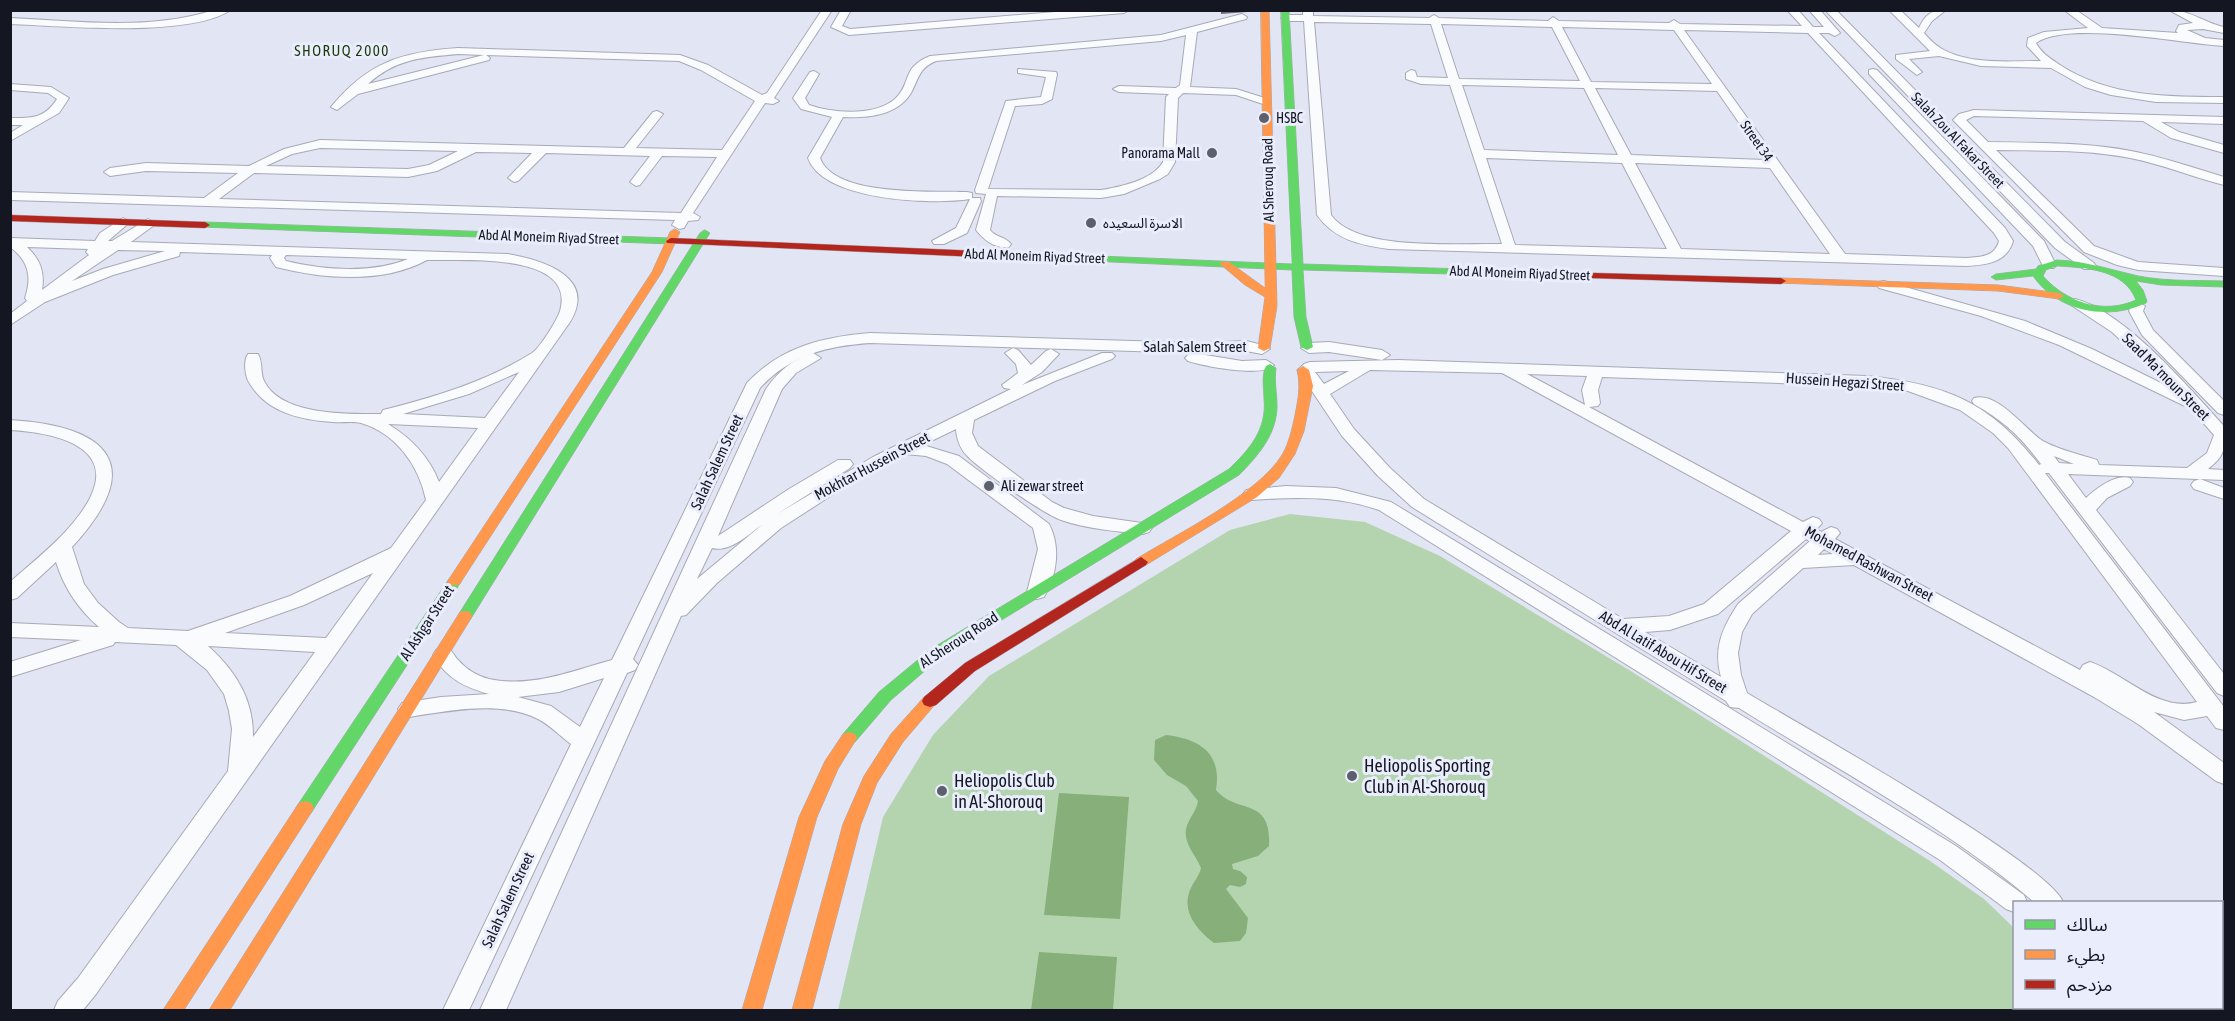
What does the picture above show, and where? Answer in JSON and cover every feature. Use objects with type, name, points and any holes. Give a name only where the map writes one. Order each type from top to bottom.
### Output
[{"type":"street","points":[[10,19],[165,21],[215,10]]},
{"type":"street","points":[[60,18],[160,24],[190,21],[226,10]]},
{"type":"street","points":[[688,217],[827,10]]},
{"type":"street","points":[[846,10],[836,27],[849,32],[1124,10]]},
{"type":"street","points":[[1308,15],[1323,209],[1327,221],[1341,232],[1376,244],[1510,249],[1977,262],[1999,254],[2006,241],[2000,231],[1792,10]]},
{"type":"street","name":"Salah Zou Al Fakar Street","points":[[1814,10],[2043,250],[2044,268]]},
{"type":"street","name":"Salah Zou Al Fakar Street","points":[[1830,10],[2067,251],[2089,266]]},
{"type":"street","points":[[1894,10],[1916,33],[1941,53],[1971,62],[1982,68],[1994,68],[1997,63],[2053,65]]},
{"type":"street","points":[[1916,33],[1923,30],[1928,19],[1941,10]]},
{"type":"street","points":[[2162,10],[2182,28],[2184,33],[2224,51]]},
{"type":"street","points":[[2174,10],[2189,19],[2220,29]]},
{"type":"street","points":[[1265,14],[1831,28]]},
{"type":"street","name":"Al Sherouq Road","points":[[802,1011],[852,824],[870,781],[897,738],[931,699],[970,667],[1015,622],[1037,592],[1225,479],[1254,452],[1269,423],[1271,408],[1267,380],[1271,296],[1265,14]]},
{"type":"street","name":"Al Sherouq Road","points":[[753,1011],[807,818],[820,785],[849,739],[898,682],[936,652],[1015,622],[1252,494],[1281,468],[1295,445],[1307,385],[1306,369],[1316,358],[1308,348],[1300,317],[1286,14]]},
{"type":"street","points":[[2072,32],[2080,27],[2079,14]]},
{"type":"street","points":[[2079,14],[2101,32]]},
{"type":"street","points":[[814,74],[800,94],[799,101],[805,107],[815,111],[838,114],[870,112],[895,103],[901,97],[918,65],[941,56],[1161,38],[1242,16]]},
{"type":"street","points":[[1434,19],[1510,249]]},
{"type":"street","points":[[1554,22],[1677,254]]},
{"type":"street","name":"Street 34","points":[[1675,25],[1841,259]]},
{"type":"street","points":[[2155,33],[2182,28],[2220,29]]},
{"type":"street","points":[[838,114],[814,158],[819,168],[841,183],[873,192],[981,195],[1101,194],[1119,191],[1156,176],[1164,171],[1169,162],[1172,98],[1181,88],[1192,30]]},
{"type":"street","points":[[2070,78],[2037,52],[2031,43],[2037,36],[2072,32],[2155,33],[2224,43]]},
{"type":"street","points":[[1161,38],[1178,41],[1189,47]]},
{"type":"street","points":[[337,107],[372,73],[408,57],[449,51],[652,60],[680,64],[766,102]]},
{"type":"street","points":[[2019,64],[2037,52]]},
{"type":"street","points":[[1917,72],[1900,57],[1941,53]]},
{"type":"street","points":[[353,92],[486,58],[524,55]]},
{"type":"street","points":[[1862,59],[1879,60]]},
{"type":"street","points":[[2019,64],[2126,94],[2224,98]]},
{"type":"street","points":[[929,244],[962,230],[981,195],[1010,103],[1039,102],[1046,99],[1052,74],[1023,71]]},
{"type":"street","points":[[1411,73],[1412,79],[1416,81],[1720,88]]},
{"type":"street","points":[[1119,89],[1240,86],[1254,84],[1266,77]]},
{"type":"street","points":[[10,87],[43,89],[61,95],[63,98],[60,106],[18,127]]},
{"type":"street","points":[[1181,88],[1245,94],[1267,102]]},
{"type":"street","points":[[10,92],[34,93],[47,98],[45,107],[18,127]]},
{"type":"street","points":[[677,235],[725,154],[766,102]]},
{"type":"street","points":[[2224,120],[1974,113],[1963,116],[1959,120],[2081,243],[2100,255],[2144,268],[2224,272]]},
{"type":"street","points":[[627,152],[657,114]]},
{"type":"street","points":[[2146,118],[2161,129],[2175,135],[2224,149]]},
{"type":"street","points":[[213,203],[252,176],[253,170],[283,152],[320,144],[725,154]]},
{"type":"street","points":[[1984,146],[2119,152],[2224,181]]},
{"type":"street","points":[[110,172],[146,167],[408,173],[432,168],[474,148]]},
{"type":"street","points":[[514,178],[543,149]]},
{"type":"street","points":[[636,182],[659,152]]},
{"type":"street","points":[[1479,154],[1773,164]]},
{"type":"street","points":[[981,195],[983,230],[988,237],[1004,244]]},
{"type":"street","points":[[10,196],[688,217]]},
{"type":"street","name":"Abd Al Moneim Riyad Street","points":[[10,208],[703,237],[929,244],[1298,261],[1633,271],[2010,276],[2067,263],[2089,266],[2115,274]]},
{"type":"street","points":[[10,321],[88,256],[110,231],[138,212]]},
{"type":"street","points":[[10,315],[160,213]]},
{"type":"street","name":"Abd Al Moneim Riyad Street","points":[[10,218],[677,235]]},
{"type":"street","name":"Al Ashgar Street","points":[[173,1011],[657,272],[677,235]]},
{"type":"street","name":"Al Ashgar Street","points":[[219,1011],[703,237]]},
{"type":"street","points":[[11,242],[508,258],[527,261],[556,274],[570,294],[570,306],[565,319],[67,1011]]},
{"type":"street","points":[[11,242],[28,254],[37,270],[36,298]]},
{"type":"street","name":"Abd Al Moneim Riyad Street","points":[[929,244],[1004,244],[1052,251],[1225,264],[1270,260]]},
{"type":"street","points":[[36,298],[108,272],[202,248]]},
{"type":"street","points":[[2043,250],[2067,251]]},
{"type":"street","points":[[1225,264],[1240,277],[1271,296]]},
{"type":"street","points":[[2044,268],[2040,281],[2059,296],[2075,303],[2111,310],[2168,294],[2224,295]]},
{"type":"street","name":"Abd Al Moneim Riyad Street","points":[[1633,271],[1882,285],[2024,290],[2059,296]]},
{"type":"street","points":[[2115,274],[2154,281],[2224,284]]},
{"type":"street","points":[[2115,274],[2138,288],[2140,302]]},
{"type":"street","points":[[2010,276],[2019,282],[2024,290]]},
{"type":"street","points":[[2154,281],[2156,286],[2168,294]]},
{"type":"street","points":[[1882,285],[1958,304],[2020,324],[2070,345],[2194,405]]},
{"type":"street","name":"Saad Ma'moun Street","points":[[2140,302],[2136,311],[2142,324],[2224,410]]},
{"type":"street","name":"Saad Ma'moun Street","points":[[2075,303],[2112,324],[2132,340],[2224,435]]},
{"type":"street","points":[[2112,324],[2142,324]]},
{"type":"street","name":"Salah Salem Street","points":[[456,1011],[753,386],[763,374],[791,354],[829,342],[870,338],[1200,348],[1246,346],[1268,355]]},
{"type":"street","points":[[1292,342],[1308,348]]},
{"type":"street","name":"Hussein Hegazi Street","points":[[1308,348],[1598,371],[1867,381],[1909,386],[1951,399],[1989,420],[2003,431],[2086,509],[2224,688]]},
{"type":"street","name":"Salah Salem Street","points":[[493,1011],[774,389],[781,378],[793,368],[827,353],[847,349],[1202,359],[1242,366],[1268,355]]},
{"type":"street","points":[[1013,353],[1023,363],[1027,375]]},
{"type":"street","points":[[361,418],[411,408],[459,393],[502,375],[540,354]]},
{"type":"street","name":"Mokhtar Hussein Street","points":[[707,538],[713,542],[725,541],[795,493],[851,460],[1027,375],[1051,354]]},
{"type":"street","points":[[1268,355],[1287,372],[1306,369]]},
{"type":"street","name":"Mokhtar Hussein Street","points":[[668,623],[719,570],[774,524],[832,485],[966,417],[1070,369],[1107,356]]},
{"type":"street","points":[[253,357],[251,370],[254,382],[262,393],[274,402],[312,415],[490,423]]},
{"type":"street","points":[[1321,393],[1354,374],[1380,364]]},
{"type":"street","name":"Hussein Hegazi Street","points":[[1306,369],[1380,364],[1862,370],[1894,373],[1928,381],[1971,397],[2009,418],[2035,444],[2048,474],[2224,722]]},
{"type":"street","name":"Mohamed Rashwan Street","points":[[1518,366],[1592,403],[1809,526],[2153,705],[2184,712],[2205,709],[2211,704]]},
{"type":"street","name":"Mohamed Rashwan Street","points":[[1518,366],[1771,512],[1809,526]]},
{"type":"street","name":"Abd Al Latif Abou Hif Street","points":[[1306,369],[1359,445],[1418,503],[1975,843],[2019,875],[2049,901]]},
{"type":"street","points":[[1592,403],[1589,394],[1590,386],[1598,371]]},
{"type":"street","points":[[966,417],[964,433],[970,449],[1046,506],[1058,513],[1086,522],[1143,528]]},
{"type":"street","points":[[361,418],[391,432],[413,450],[428,473],[435,500]]},
{"type":"street","points":[[10,425],[41,427],[69,433],[85,440],[96,450],[103,462],[105,475],[102,491],[94,507],[62,544],[10,593]]},
{"type":"street","points":[[2196,479],[2214,456],[2224,435]]},
{"type":"street","points":[[2035,444],[2121,476]]},
{"type":"street","points":[[901,449],[929,451],[953,460],[1040,524],[1049,546],[1048,558],[1037,592]]},
{"type":"street","points":[[2048,474],[2196,479],[2224,475]]},
{"type":"street","points":[[2086,509],[2121,476]]},
{"type":"street","points":[[2196,479],[2224,486]]},
{"type":"street","points":[[2196,479],[2224,494]]},
{"type":"street","name":"Abd Al Latif Abou Hif Street","points":[[1252,494],[1336,492],[1385,506],[1948,852],[2013,901]]},
{"type":"street","points":[[1385,506],[1391,498],[1406,493]]},
{"type":"street","points":[[1771,512],[1779,552]]},
{"type":"street","points":[[1619,626],[1670,623],[1711,609],[1809,526]]},
{"type":"street","points":[[1724,714],[1739,699],[1727,658],[1728,640],[1734,623],[1744,609],[1828,536]]},
{"type":"street","name":"Mohamed Rashwan Street","points":[[1828,536],[1859,559],[2101,691],[2163,730],[2224,775]]},
{"type":"street","points":[[62,544],[66,567],[76,589],[98,616],[125,636]]},
{"type":"street","points":[[181,638],[240,621],[298,600],[351,576],[399,550]]},
{"type":"street","points":[[1799,562],[1859,559]]},
{"type":"street","points":[[462,570],[495,572]]},
{"type":"street","points":[[10,630],[330,645]]},
{"type":"street","points":[[10,670],[125,636]]},
{"type":"street","points":[[181,638],[214,662],[235,693],[243,731],[238,775]]},
{"type":"street","points":[[443,655],[452,668],[466,678],[484,684],[521,689],[569,682],[620,666],[648,668]]},
{"type":"street","points":[[409,710],[453,703],[514,704],[551,716],[575,737],[584,741]]},
{"type":"shaded area","name":"Heliopolis Sporting Club in Al-Shorouq","points":[[1290,514],[1365,522],[1440,556],[1629,670],[1930,861],[1984,899],[2013,927],[2013,1009],[2069,1010],[838,1010],[883,817],[933,735],[989,676],[1230,530]]},
{"type":"shaded area","points":[[1166,735],[1189,740],[1206,750],[1216,766],[1216,790],[1224,798],[1259,813],[1265,820],[1269,846],[1258,856],[1232,864],[1233,869],[1247,877],[1246,884],[1240,887],[1230,885],[1226,889],[1248,918],[1246,933],[1240,941],[1214,943],[1197,927],[1189,913],[1188,898],[1201,868],[1189,847],[1186,829],[1198,801],[1186,786],[1167,775],[1154,760],[1155,740]]},
{"type":"shaded area","points":[[1059,793],[1129,797],[1120,919],[1044,915]]},
{"type":"shaded area","points":[[1039,952],[1117,957],[1113,1010],[1031,1010]]},
{"type":"traffic: fast","points":[[1285,10],[1300,317],[1307,347]]},
{"type":"traffic: fast","points":[[205,225],[671,241]]},
{"type":"traffic: fast","points":[[465,616],[705,233]]},
{"type":"traffic: fast","points":[[979,254],[1594,276]]},
{"type":"traffic: fast","points":[[2057,263],[2094,267],[2119,275],[2130,281],[2142,301],[2115,310],[2101,310],[2072,302],[2058,295],[2038,276],[2042,268],[2057,263]]},
{"type":"traffic: fast","points":[[1996,277],[2038,272]]},
{"type":"traffic: fast","points":[[2122,276],[2161,282],[2224,284]]},
{"type":"traffic: fast","points":[[849,738],[885,696],[936,653],[1234,472],[1260,443],[1268,426],[1271,407],[1270,368]]},
{"type":"traffic: fast","points":[[305,808],[454,582]]},
{"type":"traffic: slow","points":[[1264,348],[1271,306],[1265,10]]},
{"type":"traffic: slow","points":[[454,582],[657,272],[675,232]]},
{"type":"traffic: slow","points":[[1225,264],[1249,283],[1271,296]]},
{"type":"traffic: slow","points":[[1781,281],[1998,288],[2059,296]]},
{"type":"traffic: slow","points":[[1141,562],[1252,494],[1274,475],[1289,454],[1298,431],[1307,386],[1303,370]]},
{"type":"traffic: slow","points":[[219,1010],[465,616]]},
{"type":"traffic: slow","points":[[802,1010],[852,824],[870,781],[897,738],[930,701]]},
{"type":"traffic: slow","points":[[752,1010],[808,817],[831,766],[849,738]]},
{"type":"traffic: slow","points":[[173,1010],[305,808]]},
{"type":"traffic: jam","points":[[10,218],[205,225]]},
{"type":"traffic: jam","points":[[671,241],[979,254]]},
{"type":"traffic: jam","points":[[1594,276],[1781,281]]},
{"type":"traffic: jam","points":[[930,701],[970,667],[1141,562]]},
{"type":"place","name":"HSBC","points":[[1264,118]]},
{"type":"place","name":"Panorama Mall","points":[[1212,153]]},
{"type":"place","name":"الاسرة السعيده","points":[[1091,223]]},
{"type":"place","name":"Ali zewar street","points":[[989,486]]},
{"type":"place","name":"Heliopolis Sporting Club in Al-Shorouq","points":[[1352,776]]},
{"type":"place","name":"Heliopolis Club in Al-Shorouq","points":[[942,791]]},
{"type":"district","name":"SHORUQ 2000","points":[[342,51]]}]
